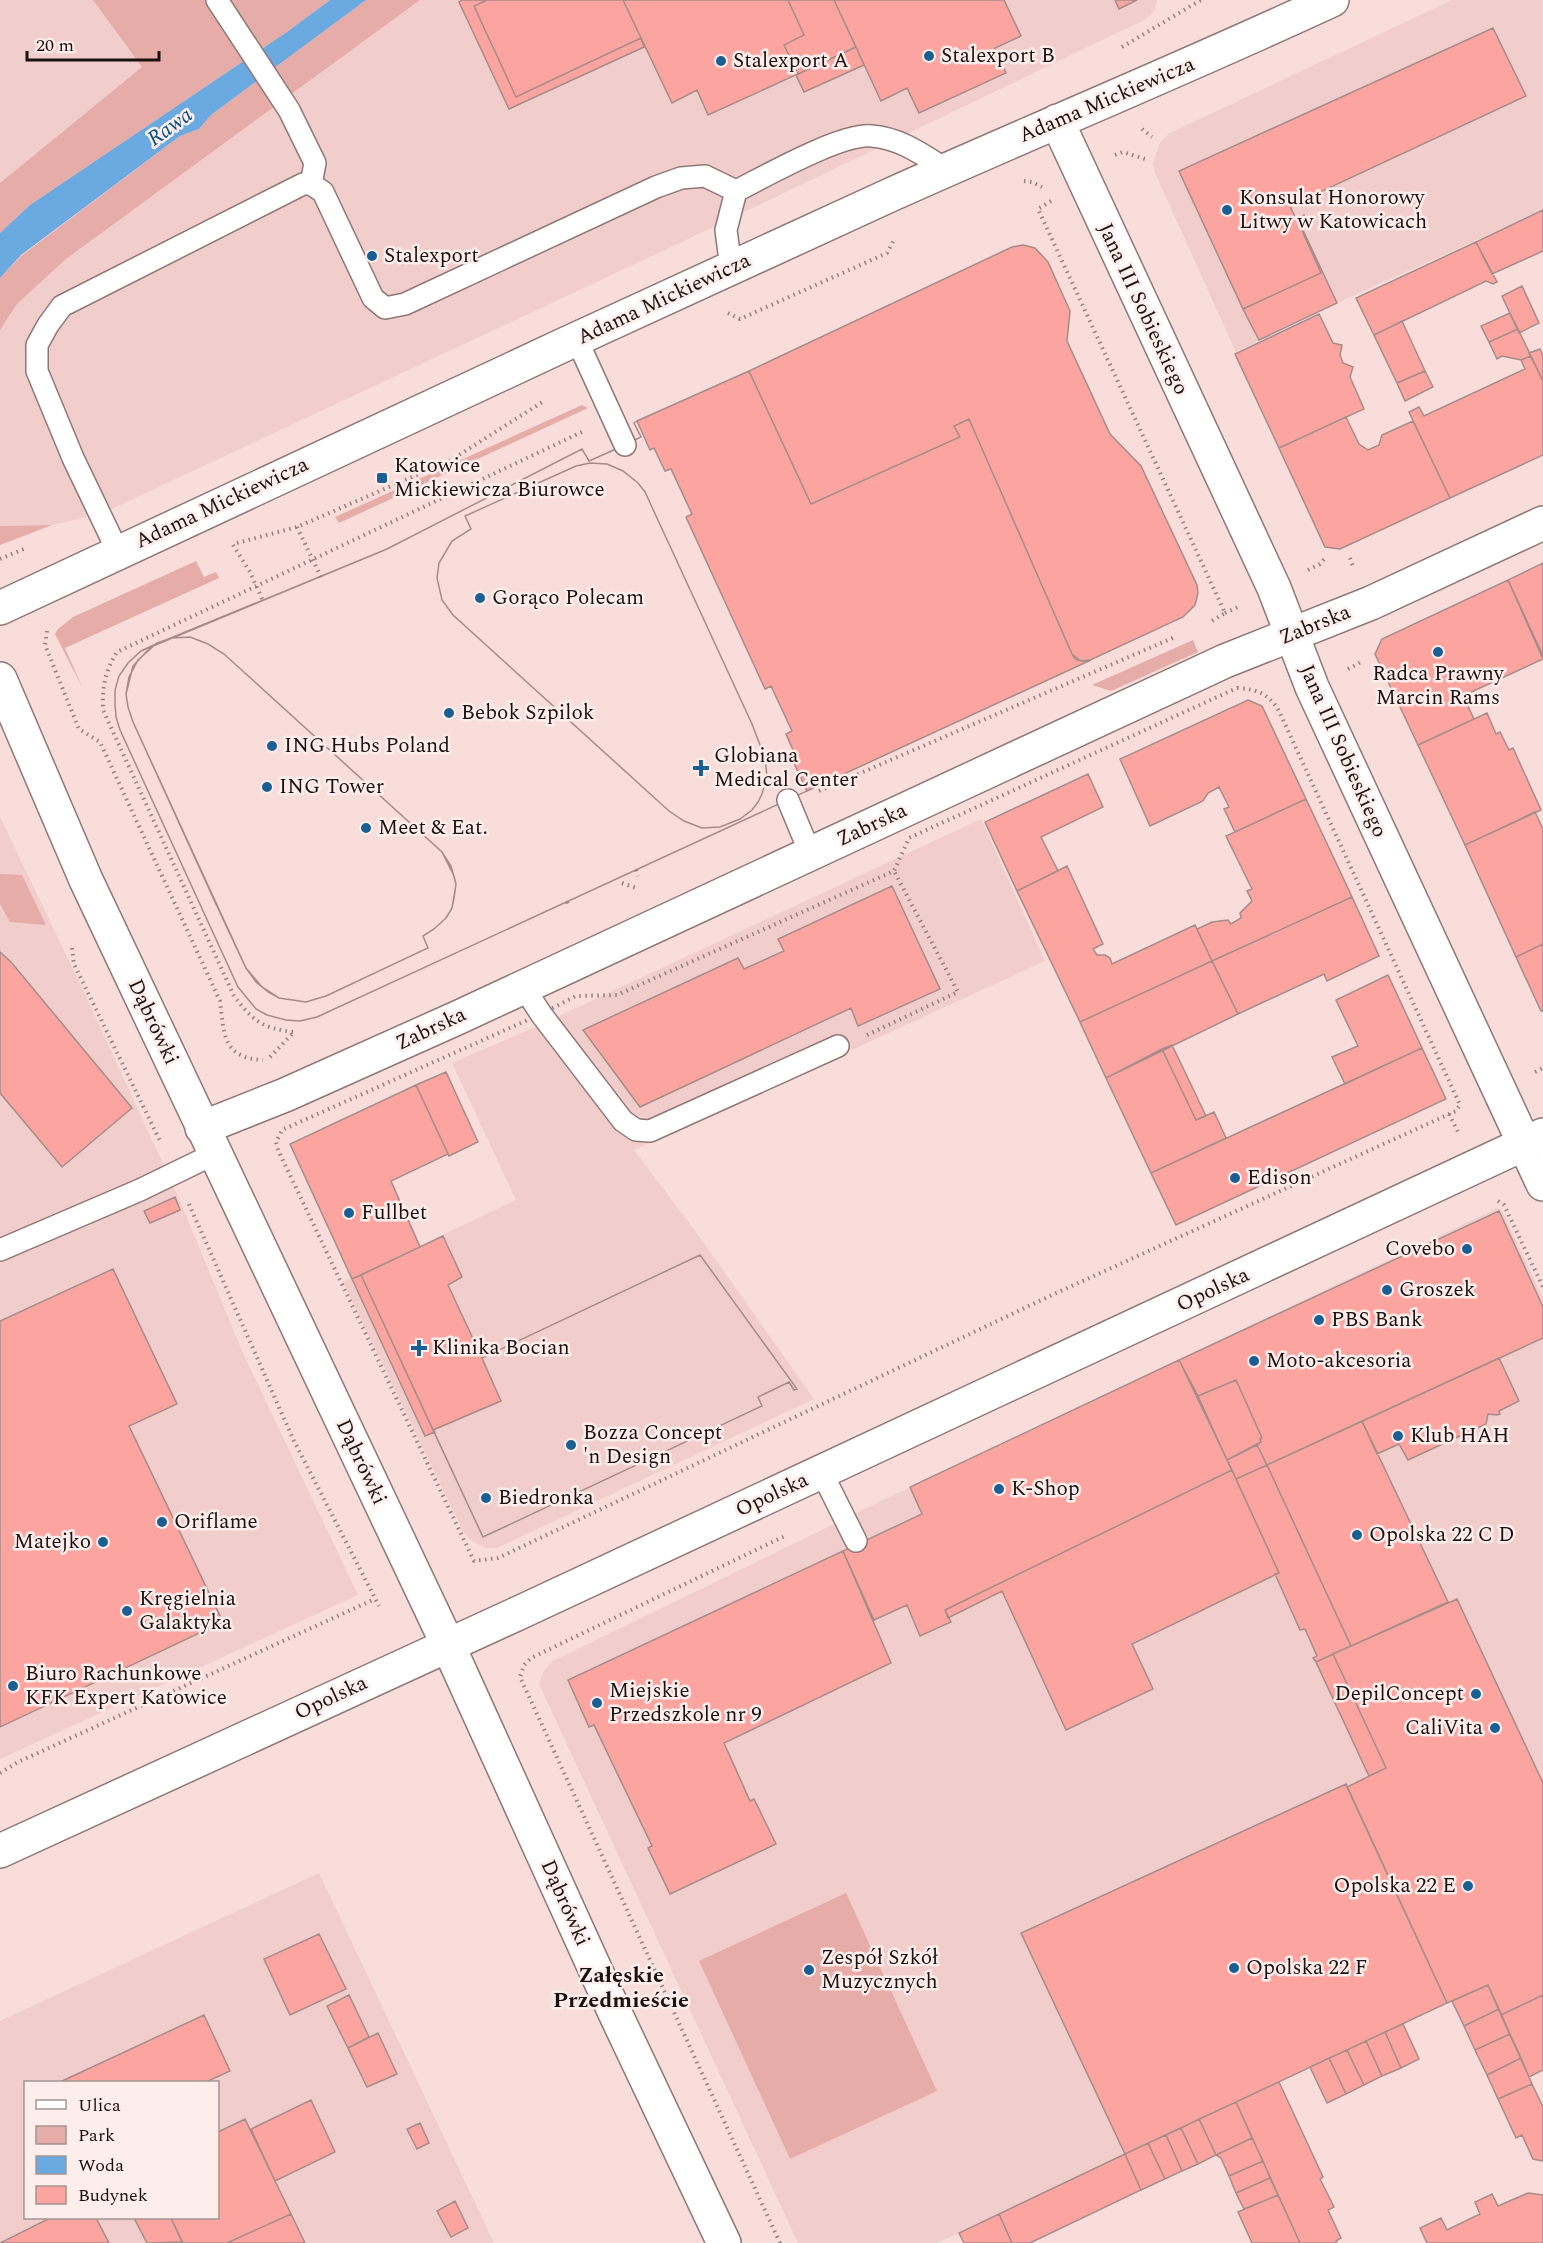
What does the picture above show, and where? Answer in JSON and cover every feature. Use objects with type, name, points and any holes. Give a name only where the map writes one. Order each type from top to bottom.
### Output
[{"type":"street","name":"Adama Mickiewicza","points":[[0,608],[731,267],[1057,121],[1209,57],[1332,0]]},
{"type":"street","name":"Jana III Sobieskiego","points":[[1057,121],[1274,588],[1312,687],[1534,1139],[1543,1184]]},
{"type":"street","name":"Zabrska","points":[[208,1141],[285,1095],[457,1018],[810,853],[1231,674],[1292,634],[1371,603],[1543,523]]},
{"type":"street","name":"Dąbrówki","points":[[0,679],[86,880],[448,1645],[615,2013],[724,2243]]},
{"type":"street","name":"Opolska","points":[[0,1851],[822,1472],[1534,1139]]},
{"type":"lane","points":[[218,0],[289,110],[315,163],[312,183]]},
{"type":"lane","points":[[731,267],[726,230],[736,191],[843,139],[871,135],[909,146],[947,170]]},
{"type":"lane","points":[[118,552],[73,458],[37,372],[36,345],[62,306],[303,184],[312,183],[323,192],[372,298],[385,308],[405,304],[656,187],[681,178],[705,176],[736,191]]},
{"type":"lane","points":[[577,340],[625,446]]},
{"type":"lane","points":[[790,803],[810,853]]},
{"type":"lane","points":[[523,986],[622,1121],[636,1130],[650,1131],[838,1046]]},
{"type":"lane","points":[[0,1250],[140,1190],[208,1141]]},
{"type":"lane","points":[[822,1472],[856,1541]]},
{"type":"path","points":[[1020,181],[1032,182],[1044,188],[1052,201],[1038,209],[1225,613],[1209,622],[1231,674],[1251,689],[1268,695],[1279,711],[1460,1105],[1456,1111],[1052,1295],[498,1558],[474,1562],[278,1150],[276,1142],[282,1130],[542,1014],[576,996],[617,995],[894,871],[909,838],[1231,674]]},
{"type":"path","points":[[724,312],[741,318],[886,253],[897,233]]},
{"type":"path","points":[[223,548],[297,527],[451,460],[590,371]]},
{"type":"path","points":[[55,624],[47,631],[45,645],[79,729],[100,742],[220,1001],[225,1039],[235,1053],[248,1059],[268,1060],[294,1032],[274,1030],[250,1017],[234,996],[103,710],[102,688],[109,664],[117,652],[612,418]]},
{"type":"path","points":[[297,527],[321,577]]},
{"type":"path","points":[[233,545],[263,601]]},
{"type":"path","points":[[790,803],[1177,636]]},
{"type":"path","points":[[636,870],[638,876]]},
{"type":"path","points":[[864,1037],[958,992],[894,871]]},
{"type":"path","points":[[567,902],[569,907]]},
{"type":"path","points":[[1491,1200],[1504,1205],[1543,1287]]},
{"type":"path","points":[[780,2243],[520,1677],[524,1665],[542,1652],[841,1509]]},
{"type":"path","points":[[0,1773],[18,1762],[375,1599]]},
{"type":"shaded area","points":[[0,0],[93,0],[143,67],[0,183]]},
{"type":"shaded area","name":"Stalexport","points":[[420,0],[1157,0],[1155,10],[1146,19],[684,241],[101,514],[52,525],[0,526],[0,330],[17,304],[66,259]]},
{"type":"shaded area","points":[[1452,0],[1543,0],[1543,210],[1337,303],[1236,352],[1155,173],[1153,163],[1160,142],[1170,133]]},
{"type":"shaded area","points":[[0,817],[177,1194],[242,1351],[358,1595],[0,1759]]},
{"type":"shaded area","points":[[981,819],[1045,961],[634,1150],[696,1232],[814,1399],[497,1548],[486,1548],[470,1540],[464,1533],[343,1282],[516,1200],[452,1063],[540,1025]]},
{"type":"shaded area","points":[[1498,1208],[1502,1211],[1543,1298],[1543,1995],[1487,1985],[937,2243],[798,2243],[539,1684],[544,1671],[553,1661],[910,1487]]},
{"type":"shaded area","points":[[319,1873],[494,2243],[0,2243],[0,2021]]},
{"type":"green space","points":[[93,0],[330,0],[287,32],[30,205],[0,233],[0,183],[142,67]]},
{"type":"green space","points":[[366,0],[420,0],[66,259],[17,304],[0,330],[0,278],[21,256],[180,136],[199,129],[211,115]]},
{"type":"green space","points":[[582,405],[588,408],[339,523],[335,517]]},
{"type":"green space","points":[[52,525],[0,545],[0,526]]},
{"type":"green space","points":[[196,561],[204,577],[216,572],[219,578],[65,648],[83,689],[55,634],[58,629],[73,617]]},
{"type":"green space","points":[[1193,640],[1198,652],[1111,691],[1092,685]]},
{"type":"green space","points":[[0,874],[22,875],[46,925],[10,922],[0,904]]},
{"type":"green space","points":[[846,1893],[937,2091],[790,2159],[699,1961]]},
{"type":"water","name":"Rawa","points":[[330,0],[366,0],[211,115],[199,129],[180,136],[21,255],[0,278],[0,233],[30,205],[287,32]]},
{"type":"building","points":[[487,0],[474,6],[516,97],[641,38],[644,47],[509,109],[459,2]]},
{"type":"building","points":[[487,0],[623,0],[641,38],[516,97],[474,6]]},
{"type":"building","name":"Stalexport A","points":[[623,0],[788,0],[804,35],[784,45],[798,74],[708,115],[697,90],[672,103]]},
{"type":"building","points":[[788,0],[834,0],[856,47],[798,74],[784,45],[804,35]]},
{"type":"building","name":"Stalexport B","points":[[834,0],[1004,0],[1021,36],[995,48],[1006,73],[919,113],[907,88],[881,101]]},
{"type":"building","points":[[1115,0],[1137,0],[1119,9]]},
{"type":"building","points":[[1493,28],[1526,96],[1290,206],[1296,219],[1304,215],[1307,223],[1300,226],[1321,273],[1243,309],[1179,171]]},
{"type":"building","points":[[856,47],[864,65],[804,92],[796,75]]},
{"type":"building","points":[[1543,210],[1543,251],[1492,274],[1476,242]]},
{"type":"building","points":[[1300,226],[1337,303],[1259,340],[1243,309],[1321,273]]},
{"type":"building","points":[[1476,242],[1497,282],[1493,284],[1486,281],[1374,335],[1356,298]]},
{"type":"building","points":[[1023,245],[1035,248],[1048,262],[1070,311],[1067,341],[1110,434],[1141,466],[1197,585],[1195,605],[1183,617],[1086,662],[1075,659],[1072,654],[969,419],[954,426],[960,437],[811,504],[749,371],[1012,247]]},
{"type":"building","points":[[1522,286],[1539,323],[1519,333],[1502,296]]},
{"type":"building","points":[[1510,313],[1518,329],[1489,342],[1481,326]]},
{"type":"building","points":[[1319,314],[1333,343],[1342,345],[1340,355],[1343,363],[1353,367],[1350,377],[1364,409],[1279,448],[1235,354]]},
{"type":"building","points":[[1402,321],[1425,371],[1397,383],[1374,335]]},
{"type":"building","points":[[1518,329],[1531,356],[1521,360],[1502,356],[1497,359],[1489,342]]},
{"type":"building","points":[[1540,349],[1543,356],[1543,381],[1529,353]]},
{"type":"building","points":[[1531,356],[1543,381],[1543,455],[1450,498],[1409,412],[1419,407],[1424,416],[1525,369],[1521,360]]},
{"type":"building","points":[[749,371],[811,504],[960,437],[954,426],[969,419],[1072,654],[1081,661],[1091,660],[807,791],[793,761],[797,759],[786,734],[792,731],[771,686],[765,689],[686,517],[692,514],[671,469],[665,471],[654,448],[650,450],[637,421]]},
{"type":"building","points":[[1425,371],[1433,387],[1405,401],[1397,383]]},
{"type":"building","points":[[1346,417],[1359,444],[1368,450],[1379,445],[1382,435],[1413,421],[1450,498],[1340,549],[1325,547],[1279,448]]},
{"type":"building","points":[[637,421],[650,450],[654,448],[665,471],[671,469],[692,514],[686,517],[765,689],[771,686],[792,731],[786,734],[797,759],[793,761],[807,791],[317,1017],[300,1021],[286,1020],[267,1015],[256,1009],[238,987],[120,730],[115,704],[115,690],[119,676],[128,663],[141,651],[156,644],[133,666],[126,694],[128,707],[246,968],[262,987],[279,998],[306,1002],[326,996],[428,948],[423,936],[446,918],[452,908],[454,898],[456,884],[454,876],[442,852],[224,654],[190,637],[172,638],[161,642],[387,549],[582,449],[589,461],[625,445],[641,437],[634,423]],"holes":[[[590,463],[607,464],[623,471],[645,492],[752,724],[765,758],[767,776],[758,802],[740,819],[720,827],[702,828],[684,821],[669,811],[453,615],[442,600],[437,578],[439,563],[452,541],[471,529],[465,516],[576,466]]]},
{"type":"building","points":[[637,421],[650,450],[654,448],[665,471],[671,469],[692,514],[686,517],[765,689],[771,686],[792,731],[786,734],[797,759],[793,761],[807,791],[317,1017],[300,1021],[286,1020],[267,1015],[256,1009],[238,987],[120,730],[115,704],[115,690],[119,676],[128,663],[141,651],[387,549],[582,449],[589,461],[625,445],[641,437],[634,423]]},
{"type":"building","points":[[590,463],[607,464],[623,471],[645,492],[752,724],[765,758],[767,776],[758,802],[740,819],[720,827],[702,828],[684,821],[669,811],[453,615],[442,600],[437,578],[439,563],[452,541],[471,529],[465,516],[576,466]]},
{"type":"building","points":[[1543,563],[1543,656],[1508,580]]},
{"type":"building","points":[[1508,580],[1543,659],[1469,693],[1465,700],[1474,719],[1418,745],[1375,654],[1382,639]]},
{"type":"building","name":"ING Tower","points":[[190,637],[224,654],[442,852],[451,866],[456,884],[452,908],[446,918],[423,936],[428,948],[326,996],[306,1002],[279,998],[256,982],[246,968],[215,902],[128,707],[126,694],[129,677],[138,660],[157,643],[172,638]]},
{"type":"building","points":[[1248,700],[1262,706],[1306,799],[1235,832],[1224,809],[1229,807],[1219,787],[1208,793],[1203,801],[1150,826],[1120,759]]},
{"type":"building","points":[[1487,713],[1496,734],[1500,732],[1509,750],[1513,748],[1541,810],[1465,845],[1418,745]]},
{"type":"building","points":[[1088,774],[1103,807],[1041,837],[1058,871],[1017,891],[985,822]]},
{"type":"building","points":[[1306,799],[1352,897],[1212,961],[1197,929],[1212,922],[1228,920],[1231,924],[1241,918],[1240,913],[1252,901],[1247,891],[1252,889],[1226,836]]},
{"type":"building","points":[[1535,812],[1543,829],[1543,944],[1516,957],[1465,845]]},
{"type":"building","points":[[1067,866],[1103,944],[1093,949],[1097,955],[1110,958],[1112,964],[1195,925],[1212,961],[1080,1022],[1017,891]]},
{"type":"building","points":[[892,886],[940,989],[858,1026],[851,1008],[640,1107],[583,1030],[738,958],[744,969],[784,951],[778,939]]},
{"type":"building","points":[[1352,897],[1379,956],[1327,981],[1324,974],[1238,1014],[1212,961]]},
{"type":"building","points":[[1543,944],[1543,1011],[1541,1011],[1516,957]]},
{"type":"building","points":[[0,952],[11,962],[132,1108],[62,1167],[0,1093]]},
{"type":"building","points":[[1212,961],[1238,1014],[1106,1078],[1080,1022]]},
{"type":"building","points":[[1388,975],[1422,1048],[1345,1084],[1332,1057],[1358,1046],[1336,1000]]},
{"type":"building","points":[[1172,1045],[1206,1116],[1196,1120],[1162,1049]]},
{"type":"building","points":[[1422,1048],[1446,1099],[1176,1225],[1151,1173]]},
{"type":"building","points":[[1162,1049],[1196,1120],[1214,1112],[1226,1138],[1151,1173],[1106,1078]]},
{"type":"building","points":[[446,1072],[478,1142],[449,1156],[416,1085]]},
{"type":"building","points":[[416,1085],[448,1154],[391,1181],[420,1247],[352,1279],[290,1144]]},
{"type":"building","points":[[175,1197],[180,1210],[150,1223],[144,1211]]},
{"type":"building","points":[[1499,1211],[1543,1307],[1543,1338],[1267,1465],[1257,1445],[1262,1438],[1236,1380],[1198,1396],[1179,1360]]},
{"type":"building","points":[[443,1236],[462,1277],[448,1285],[482,1358],[700,1255],[797,1389],[794,1390],[789,1382],[758,1397],[762,1406],[483,1537],[361,1275]]},
{"type":"building","points":[[700,1255],[797,1389],[794,1390],[789,1382],[758,1397],[762,1406],[483,1537],[433,1430],[501,1401],[482,1358]]},
{"type":"building","points":[[113,1269],[177,1404],[129,1426],[223,1622],[0,1727],[0,1321]]},
{"type":"building","points":[[361,1275],[435,1432],[425,1436],[352,1279]]},
{"type":"building","points":[[1499,1358],[1519,1401],[1499,1411],[1500,1414],[1488,1414],[1486,1424],[1408,1460],[1399,1444],[1377,1454],[1362,1421]]},
{"type":"building","points":[[1179,1360],[1232,1470],[945,1610],[951,1622],[920,1636],[907,1605],[874,1620],[843,1551],[922,1514],[910,1487]]},
{"type":"building","points":[[1236,1380],[1262,1438],[1261,1442],[1227,1460],[1198,1396]]},
{"type":"building","name":"Opolska 22 C D","points":[[1362,1421],[1448,1602],[1351,1646],[1267,1465]]},
{"type":"building","points":[[1257,1445],[1267,1465],[1236,1479],[1227,1460]]},
{"type":"building","points":[[1267,1465],[1351,1646],[1316,1662],[1313,1658],[1317,1656],[1305,1629],[1300,1630],[1275,1574],[1279,1573],[1236,1479]]},
{"type":"building","points":[[1232,1470],[1279,1573],[1132,1644],[1153,1689],[1066,1730],[1002,1591],[948,1618],[945,1610]]},
{"type":"building","points":[[843,1551],[891,1663],[724,1743],[750,1801],[754,1799],[776,1844],[670,1894],[648,1848],[652,1846],[594,1725],[589,1727],[568,1680]]},
{"type":"building","name":"Opolska 22 E","points":[[1457,1599],[1543,1783],[1543,1995],[1501,2015],[1488,1985],[1447,2003],[1347,1787],[1386,1768],[1333,1654]]},
{"type":"building","points":[[1333,1654],[1386,1768],[1369,1776],[1316,1662]]},
{"type":"building","name":"Opolska 22 F","points":[[1346,1784],[1447,2003],[1125,2154],[1021,1933]]},
{"type":"building","points":[[319,1934],[346,1989],[290,2015],[264,1959]]},
{"type":"building","points":[[1488,1985],[1499,2009],[1464,2026],[1452,2001]]},
{"type":"building","points":[[349,1995],[369,2037],[348,2048],[327,2006]]},
{"type":"building","points":[[1543,1995],[1543,2070],[1529,2077],[1501,2015]]},
{"type":"building","points":[[1499,2009],[1510,2034],[1475,2050],[1464,2026]]},
{"type":"building","points":[[204,2015],[230,2071],[208,2081],[62,2081]]},
{"type":"building","points":[[1403,2024],[1419,2059],[1401,2068],[1385,2032]]},
{"type":"building","points":[[1385,2032],[1401,2068],[1382,2076],[1366,2041]]},
{"type":"building","points":[[378,2033],[397,2074],[367,2087],[348,2048]]},
{"type":"building","points":[[1510,2034],[1521,2058],[1487,2075],[1475,2050]]},
{"type":"building","points":[[1366,2041],[1382,2076],[1364,2085],[1347,2050]]},
{"type":"building","points":[[1347,2050],[1364,2085],[1346,2094],[1329,2058]]},
{"type":"building","points":[[1329,2058],[1346,2094],[1327,2103],[1310,2067]]},
{"type":"building","points":[[1521,2058],[1532,2084],[1498,2099],[1487,2075]]},
{"type":"building","points":[[1279,2082],[1323,2177],[1320,2179],[1334,2207],[1328,2210],[1341,2238],[1336,2241],[1337,2243],[1300,2243],[1236,2102]]},
{"type":"building","points":[[1532,2084],[1543,2107],[1543,2161],[1533,2159],[1522,2135],[1516,2138],[1498,2099]]},
{"type":"building","points":[[311,2100],[335,2152],[275,2181],[251,2129]]},
{"type":"building","points":[[1236,2102],[1252,2138],[1216,2155],[1199,2119]]},
{"type":"building","points":[[245,2119],[291,2214],[227,2243],[183,2243],[171,2219],[219,2219],[219,2132]]},
{"type":"building","points":[[1199,2119],[1216,2155],[1198,2164],[1181,2128]]},
{"type":"building","points":[[420,2123],[429,2143],[417,2149],[407,2129]]},
{"type":"building","points":[[1181,2128],[1198,2164],[1182,2171],[1166,2135]]},
{"type":"building","points":[[1166,2135],[1182,2171],[1165,2179],[1148,2143]]},
{"type":"building","points":[[1252,2138],[1263,2161],[1229,2176],[1221,2158],[1216,2155]]},
{"type":"building","points":[[1148,2143],[1165,2179],[1141,2190],[1125,2154]]},
{"type":"building","points":[[1125,2154],[1141,2190],[1030,2243],[1012,2243],[999,2214]]},
{"type":"building","points":[[1263,2161],[1270,2178],[1236,2193],[1229,2176]]},
{"type":"building","points":[[1270,2178],[1278,2195],[1244,2209],[1236,2193]]},
{"type":"building","points":[[1528,2193],[1543,2195],[1543,2243],[1427,2243],[1420,2228],[1441,2218],[1447,2230],[1480,2214],[1475,2202],[1492,2194],[1498,2206]]},
{"type":"building","points":[[1278,2195],[1300,2243],[1252,2243],[1238,2212]]},
{"type":"building","points":[[455,2201],[468,2228],[451,2237],[437,2211]]},
{"type":"building","points":[[291,2214],[305,2243],[227,2243]]},
{"type":"building","points":[[999,2214],[1012,2243],[964,2243],[959,2233]]},
{"type":"building","points":[[48,2219],[97,2219],[109,2243],[0,2243]]},
{"type":"building","points":[[135,2219],[171,2219],[182,2242],[147,2243]]},
{"type":"place","name":"Stalexport B","points":[[929,56]]},
{"type":"place","name":"Stalexport A","points":[[721,61]]},
{"type":"place","name":"Konsulat Honorowy Litwy w Katowicach","points":[[1227,210]]},
{"type":"place","name":"Stalexport","points":[[372,256]]},
{"type":"place","name":"Katowice Mickiewicza Biurowce","points":[[382,478]]},
{"type":"place","name":"Gorąco Polecam","points":[[480,598]]},
{"type":"place","name":"Radca Prawny Marcin Rams","points":[[1438,652]]},
{"type":"place","name":"Bebok Szpilok","points":[[449,713]]},
{"type":"place","name":"ING Hubs Poland","points":[[272,746]]},
{"type":"place","name":"Globiana Medical Center","points":[[701,768]]},
{"type":"place","name":"ING Tower","points":[[267,787]]},
{"type":"place","name":"Meet & Eat.","points":[[366,828]]},
{"type":"place","name":"Edison","points":[[1235,1178]]},
{"type":"place","name":"Fullbet","points":[[349,1213]]},
{"type":"place","name":"Covebo","points":[[1467,1249]]},
{"type":"place","name":"Groszek","points":[[1387,1290]]},
{"type":"place","name":"PBS Bank","points":[[1319,1320]]},
{"type":"place","name":"Klinika Bocian","points":[[419,1348]]},
{"type":"place","name":"Moto-akcesoria","points":[[1254,1361]]},
{"type":"place","name":"Klub HAH","points":[[1398,1436]]},
{"type":"place","name":"Bozza Concept 'n Design","points":[[571,1445]]},
{"type":"place","name":"K-Shop","points":[[999,1489]]},
{"type":"place","name":"Biedronka","points":[[486,1498]]},
{"type":"place","name":"Oriflame","points":[[162,1522]]},
{"type":"place","name":"Opolska 22 C D","points":[[1357,1535]]},
{"type":"place","name":"Matejko","points":[[103,1542]]},
{"type":"place","name":"Kręgielnia Galaktyka","points":[[127,1611]]},
{"type":"place","name":"Biuro Rachunkowe KFK Expert Katowice","points":[[13,1686]]},
{"type":"place","name":"DepilConcept","points":[[1476,1694]]},
{"type":"place","name":"Miejskie Przedszkole nr 9","points":[[597,1703]]},
{"type":"place","name":"CaliVita","points":[[1495,1728]]},
{"type":"place","name":"Opolska 22 E","points":[[1468,1886]]},
{"type":"place","name":"Opolska 22 F","points":[[1234,1968]]},
{"type":"place","name":"Zespół Szkół Muzycznych","points":[[809,1970]]},
{"type":"district","name":"Załęskie Przedmieście","points":[[621,1988]]}]
